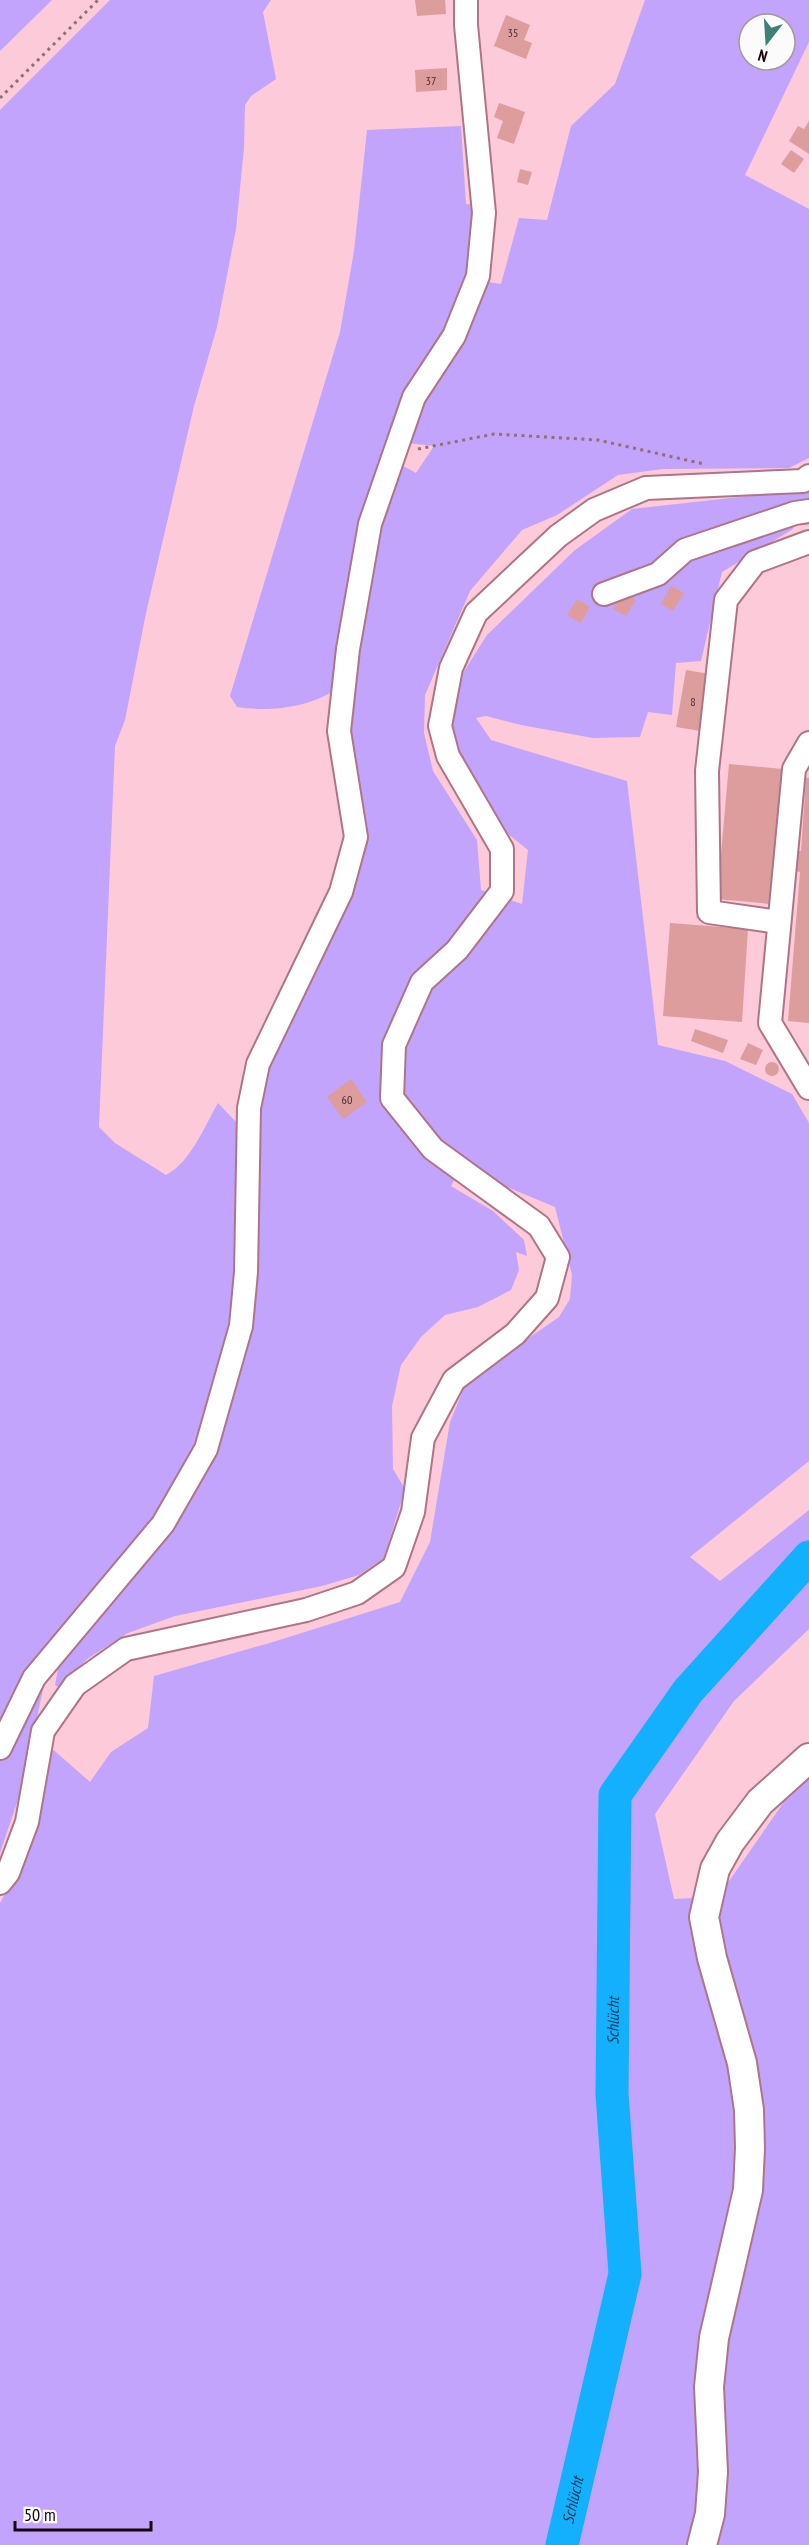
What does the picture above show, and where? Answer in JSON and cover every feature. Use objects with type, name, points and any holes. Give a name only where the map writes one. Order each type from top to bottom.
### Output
[{"type":"main road","points":[[702,2545],[710,2514],[713,2472],[709,2386],[714,2338],[748,2190],[750,2148],[749,2110],[742,2063],[712,1958],[704,1917],[715,1869],[730,1842],[760,1802],[809,1758]]},
{"type":"street","points":[[0,1748],[34,1678],[163,1524],[206,1449],[241,1326],[246,1272],[249,1108],[258,1064],[341,892],[356,837],[339,731],[348,649],[370,524],[414,397],[454,336],[478,276],[484,213],[466,25],[466,0]]},
{"type":"street","points":[[0,1883],[8,1873],[27,1822],[43,1731],[75,1685],[126,1649],[306,1610],[357,1593],[394,1567],[413,1512],[423,1438],[454,1380],[515,1334],[547,1298],[558,1257],[539,1226],[433,1149],[392,1098],[394,1046],[422,982],[457,950],[502,891],[502,849],[448,756],[440,726],[451,668],[476,613],[558,536],[594,510],[646,488],[803,481],[809,476]]},
{"type":"street","points":[[604,594],[658,574],[685,550],[795,513],[809,511]]},
{"type":"street","points":[[779,922],[709,912],[707,771],[726,600],[755,562],[809,542]]},
{"type":"street","points":[[809,743],[794,769],[770,1023],[809,1088]]},
{"type":"path","points":[[0,98],[98,0]]},
{"type":"path","points":[[395,454],[494,434],[598,440],[710,466]]},
{"type":"shaded area","points":[[0,0],[52,0],[0,51]]},
{"type":"shaded area","points":[[110,0],[271,0],[263,12],[276,79],[251,96],[245,105],[244,148],[236,229],[217,327],[194,406],[146,613],[125,720],[115,746],[99,1127],[115,1143],[166,1175],[183,1162],[190,1153],[218,1103],[238,1124],[238,1267],[225,1344],[206,1421],[189,1462],[149,1526],[93,1588],[27,1670],[0,1724],[0,110]]},
{"type":"shaded area","points":[[645,0],[809,0],[809,42],[797,67],[797,12],[737,12],[737,72],[795,72],[745,175],[809,209],[809,458],[789,468],[663,469],[618,475],[557,515],[522,530],[470,591],[425,695],[424,733],[433,771],[477,840],[481,890],[522,904],[528,850],[498,826],[449,744],[454,687],[487,635],[575,550],[632,509],[784,492],[809,483],[809,502],[796,506],[793,529],[722,572],[701,661],[676,663],[672,715],[648,712],[640,737],[593,738],[486,716],[476,718],[491,740],[627,781],[658,1045],[725,1061],[792,1094],[809,1123],[809,1461],[690,1557],[720,1581],[809,1510],[809,1629],[734,1701],[655,1814],[674,1899],[718,1897],[795,1786],[809,1775],[809,2545],[0,2545],[0,1903],[27,1854],[49,1746],[90,1782],[111,1752],[148,1728],[154,1676],[400,1602],[430,1542],[450,1422],[467,1381],[559,1317],[570,1299],[572,1275],[555,1207],[461,1168],[451,1186],[493,1211],[524,1240],[527,1256],[516,1252],[519,1270],[511,1290],[478,1307],[445,1315],[421,1337],[401,1365],[392,1406],[393,1469],[405,1489],[384,1558],[359,1575],[322,1586],[175,1616],[128,1633],[87,1659],[60,1688],[55,1685],[59,1663],[180,1514],[207,1472],[218,1433],[261,1063],[326,952],[363,859],[346,698],[373,526],[398,463],[416,473],[434,446],[407,443],[421,403],[482,281],[501,284],[519,218],[547,220],[571,126],[615,84]]},
{"type":"shaded area","points":[[461,126],[466,204],[480,205],[469,275],[455,318],[405,396],[390,433],[358,547],[334,691],[312,701],[287,707],[262,709],[237,707],[230,696],[340,332],[354,251],[367,130]]},
{"type":"shaded area","points":[[47,1670],[23,1785],[0,1853],[0,1759]]},
{"type":"building","points":[[415,0],[445,0],[446,14],[417,16]]},
{"type":"building","points":[[506,15],[530,25],[524,40],[532,43],[526,59],[494,46]]},
{"type":"building","points":[[447,68],[447,90],[416,92],[415,70]]},
{"type":"building","points":[[499,103],[525,112],[514,144],[497,138],[503,121],[494,117]]},
{"type":"building","points":[[809,121],[809,154],[789,141],[798,126],[804,129]]},
{"type":"building","points":[[791,150],[804,159],[794,173],[781,164]]},
{"type":"building","points":[[520,169],[532,172],[528,185],[517,182]]},
{"type":"building","points":[[671,586],[684,593],[673,611],[661,604]]},
{"type":"building","points":[[623,592],[636,600],[626,616],[613,609]]},
{"type":"building","points":[[577,599],[590,607],[581,623],[567,615]]},
{"type":"building","points":[[686,670],[710,674],[700,731],[676,727]]},
{"type":"building","points":[[729,764],[783,769],[771,904],[717,899]]},
{"type":"building","points":[[806,778],[809,778],[809,1023],[788,1021],[800,872],[791,870],[793,851],[801,851]]},
{"type":"building","points":[[670,923],[748,929],[742,1022],[663,1016]]},
{"type":"building","points":[[695,1029],[728,1040],[723,1053],[691,1041]]},
{"type":"building","points":[[748,1043],[763,1050],[756,1065],[740,1059]]},
{"type":"building","points":[[772,1062],[777,1064],[779,1069],[777,1074],[772,1076],[767,1074],[765,1069],[767,1064]]},
{"type":"building","points":[[351,1079],[367,1102],[343,1119],[327,1097]]},
{"type":"waterway","name":"Schlücht","points":[[562,2545],[625,2274],[612,2094],[615,1795],[688,1691],[809,1557]]}]
